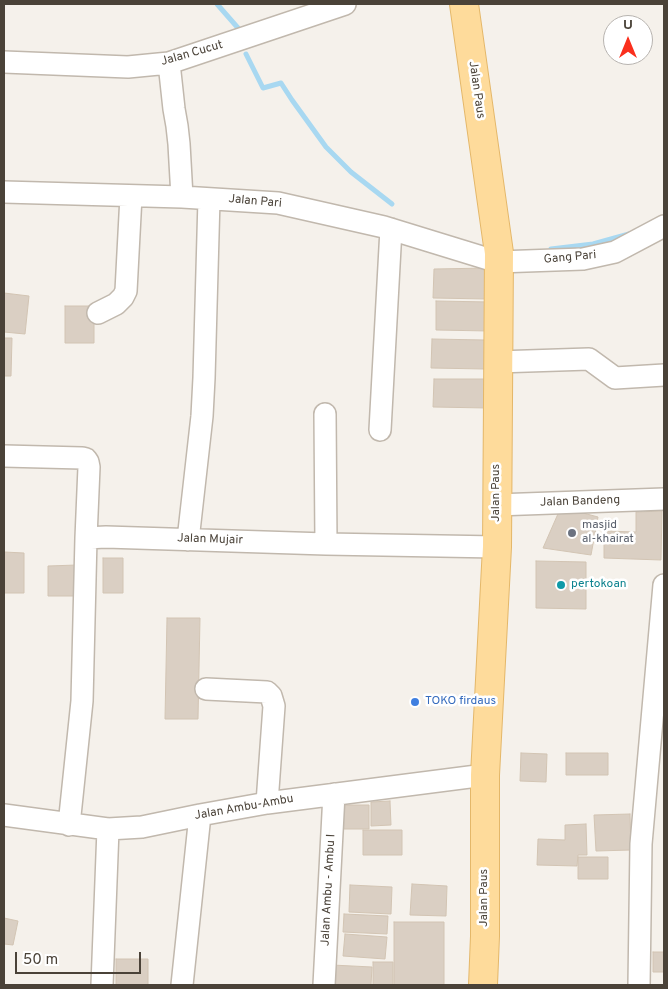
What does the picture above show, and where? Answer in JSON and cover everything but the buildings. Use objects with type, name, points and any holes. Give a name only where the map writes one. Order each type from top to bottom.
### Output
[{"type":"main road","name":"Jalan Paus","points":[[464,4],[499,253],[497,546],[485,775],[485,936],[483,985]]},
{"type":"street","name":"Jalan Cucut","points":[[4,62],[128,67],[169,63],[345,4]]},
{"type":"street","points":[[169,63],[174,109],[178,126],[182,197]]},
{"type":"street","name":"Jalan Pari","points":[[4,192],[182,197],[278,203],[391,229],[498,262]]},
{"type":"street","points":[[98,313],[116,304],[126,291],[131,196]]},
{"type":"street","points":[[188,540],[202,416],[209,199]]},
{"type":"street","name":"Gang Pari","points":[[498,262],[583,259],[615,252],[664,226]]},
{"type":"street","points":[[380,430],[391,229]]},
{"type":"street","points":[[497,362],[589,359],[614,378],[664,375]]},
{"type":"street","points":[[325,414],[326,544]]},
{"type":"street","points":[[4,456],[82,458],[86,459],[89,467],[82,701],[69,825]]},
{"type":"street","name":"Jalan Bandeng","points":[[496,505],[664,499]]},
{"type":"street","name":"Jalan Mujair","points":[[86,538],[497,546]]},
{"type":"street","points":[[639,985],[641,844],[657,744],[664,585]]},
{"type":"street","points":[[206,689],[267,692],[271,696],[274,706],[267,803]]},
{"type":"street","name":"Jalan Ambu-Ambu","points":[[4,814],[108,830],[142,827],[267,803],[485,775]]},
{"type":"street","name":"Jalan Ambu - Ambu I","points":[[324,985],[334,794]]},
{"type":"street","points":[[182,985],[200,815]]},
{"type":"street","points":[[102,985],[108,830]]},
{"type":"waterway","points":[[217,4],[238,28]]},
{"type":"waterway","points":[[246,54],[263,88],[281,83],[326,147],[351,172],[392,204]]},
{"type":"waterway","points":[[551,249],[593,244],[629,234]]},
{"type":"place","name":"masjid al-khairat","points":[[572,533]]},
{"type":"place","name":"pertokoan","points":[[561,585]]},
{"type":"place","name":"TOKO firdaus","points":[[415,702]]}]
